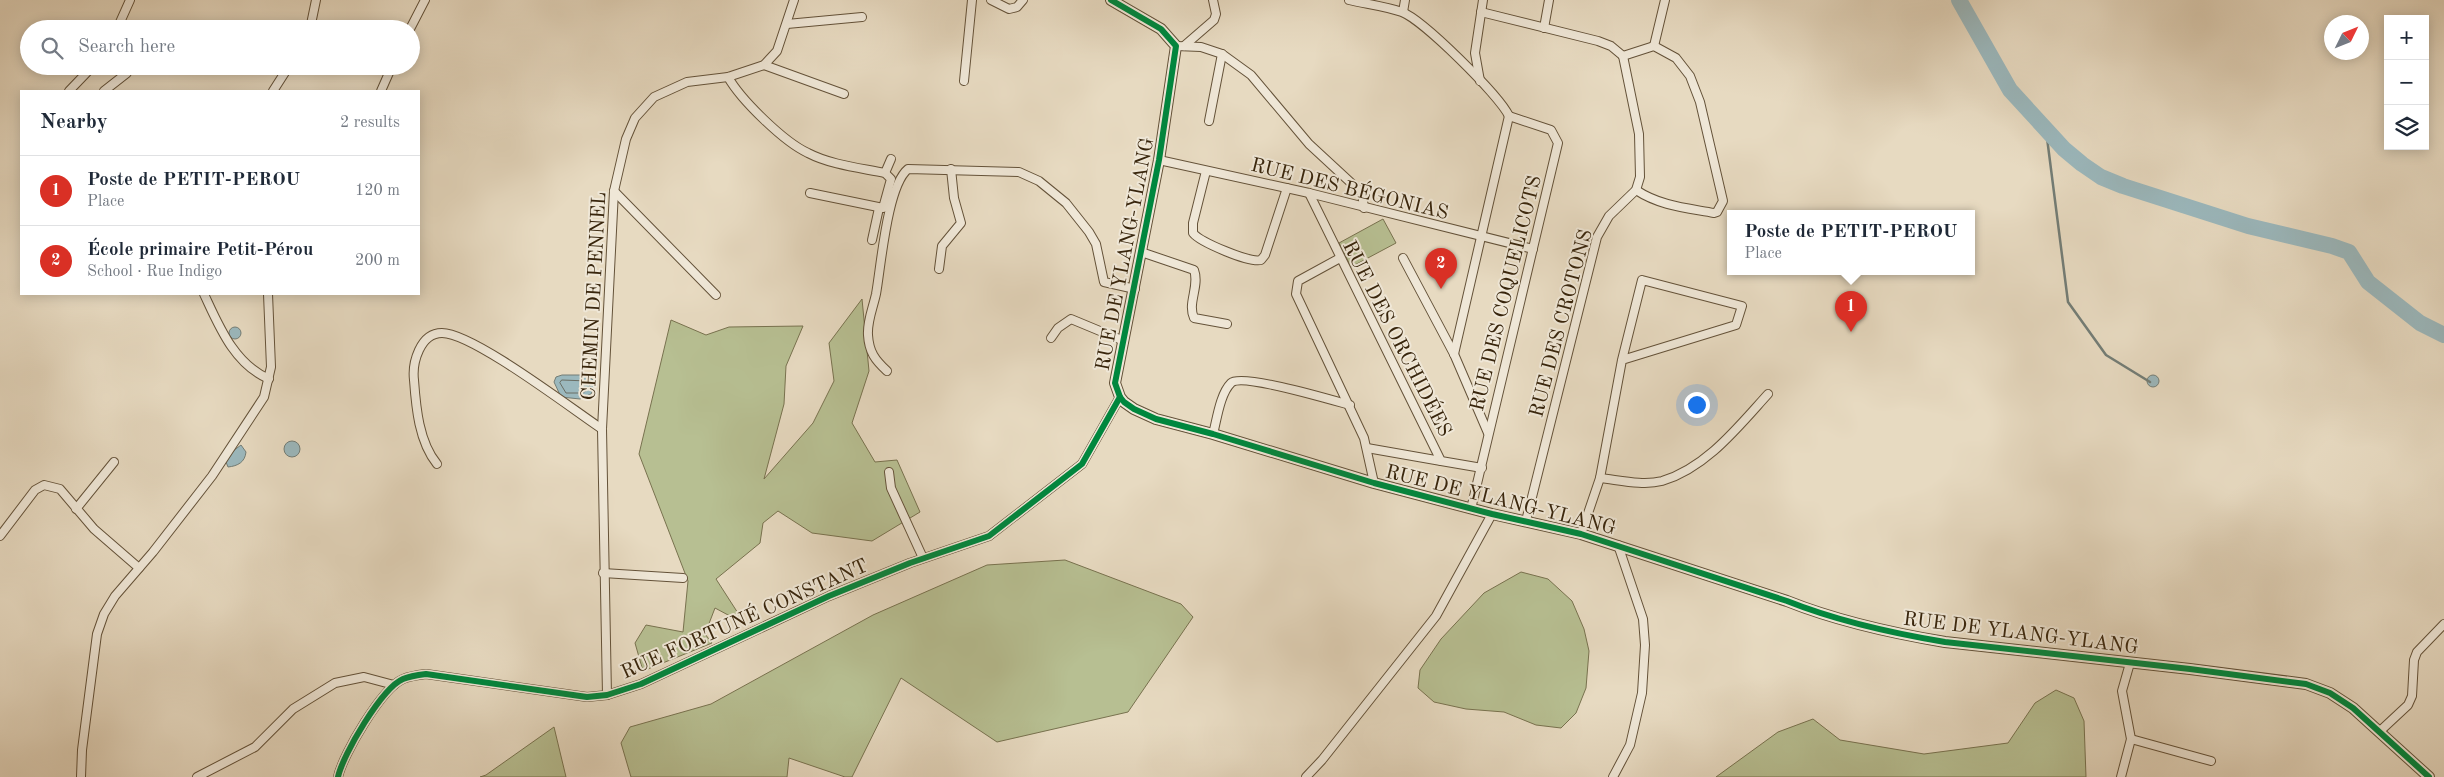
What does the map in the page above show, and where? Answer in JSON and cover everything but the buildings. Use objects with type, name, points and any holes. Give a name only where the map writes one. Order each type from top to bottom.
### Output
[{"type":"street","points":[[121,20],[130,0]]},
{"type":"street","points":[[312,20],[316,0]]},
{"type":"street","points":[[415,20],[425,0]]},
{"type":"street","points":[[794,0],[777,51],[764,65],[844,94]]},
{"type":"street","points":[[964,81],[972,0]]},
{"type":"street","points":[[991,0],[1008,9],[1017,7],[1023,0]]},
{"type":"street","points":[[1111,0],[1161,29],[1180,46],[1201,47],[1222,54],[1251,75],[1309,144],[1362,193],[1364,208]]},
{"type":"street","points":[[1180,46],[1214,20],[1216,14],[1213,0]]},
{"type":"street","points":[[1349,0],[1403,12],[1422,25],[1497,98],[1509,116],[1479,237],[1454,354]]},
{"type":"street","points":[[1403,12],[1405,0]]},
{"type":"street","points":[[1480,81],[1475,53],[1483,0]]},
{"type":"street","points":[[1544,28],[1549,0]]},
{"type":"street","points":[[1654,46],[1666,0]]},
{"type":"street","points":[[1481,12],[1598,41],[1611,46],[1623,56],[1639,134],[1641,166],[1636,190],[1649,198],[1667,204],[1714,213],[1719,209],[1723,201],[1705,122],[1690,76],[1676,58],[1654,46],[1623,56]]},
{"type":"street","points":[[787,24],[862,17]]},
{"type":"street","name":"RUE DE YLANG-YLANG","points":[[1180,46],[1135,289],[1115,383],[1120,397],[1144,414],[1374,483],[1471,509],[1582,534],[1787,601],[1816,613],[1912,636],[1945,642],[2130,662],[2306,684],[2330,693],[2342,700],[2429,777]]},
{"type":"street","points":[[1210,121],[1222,54]]},
{"type":"street","name":"CHEMIN DE PENNEL","points":[[607,695],[603,573],[602,430],[614,191],[626,139],[635,118],[654,97],[687,82],[728,78],[764,65]]},
{"type":"street","points":[[70,90],[85,75]]},
{"type":"street","points":[[105,90],[124,75]]},
{"type":"street","points":[[274,90],[283,75]]},
{"type":"street","points":[[380,90],[388,75]]},
{"type":"street","points":[[728,78],[736,92],[786,139],[808,154],[885,174],[891,179],[884,207],[879,208],[810,192]]},
{"type":"street","name":"RUE DES COQUELICOTS","points":[[1471,509],[1558,143],[1551,130],[1509,116]]},
{"type":"street","points":[[885,174],[891,159]]},
{"type":"street","name":"RUE DES BÉGONIAS","points":[[1159,160],[1288,188],[1533,249]]},
{"type":"street","points":[[887,371],[874,360],[870,348],[868,321],[876,295],[882,243],[899,179],[908,169],[1019,172],[1039,182],[1066,203],[1093,237],[1104,282],[1135,289]]},
{"type":"street","points":[[939,269],[942,246],[961,223],[954,198],[951,169]]},
{"type":"street","points":[[1206,171],[1193,223],[1193,233],[1204,241],[1250,260],[1261,260],[1265,255],[1288,188]]},
{"type":"street","name":"RUE DES CROTONS","points":[[1526,521],[1597,237],[1609,216],[1636,190]]},
{"type":"street","points":[[614,191],[716,295]]},
{"type":"street","name":"RUE DES ORCHIDÉES","points":[[1309,193],[1441,461],[1482,468]]},
{"type":"street","points":[[872,240],[879,208]]},
{"type":"street","points":[[1141,252],[1194,270],[1197,278],[1191,311],[1194,318],[1227,324]]},
{"type":"street","points":[[1340,258],[1298,281],[1296,294],[1350,405],[1367,448],[1374,483]]},
{"type":"street","points":[[1403,258],[1454,354],[1488,433]]},
{"type":"street","points":[[1582,534],[1600,478],[1622,360],[1642,280],[1742,306],[1736,325],[1622,360]]},
{"type":"street","points":[[204,295],[228,342],[246,365],[257,374],[269,379]]},
{"type":"street","points":[[80,777],[97,634],[104,614],[115,596],[212,476],[264,396],[269,379],[271,357],[268,295]]},
{"type":"street","points":[[1051,338],[1058,328],[1071,320],[1124,341]]},
{"type":"street","points":[[437,464],[427,450],[416,409],[413,372],[416,357],[422,347],[430,336],[440,333],[468,340],[492,354],[602,430]]},
{"type":"street","points":[[1213,434],[1224,396],[1231,382],[1236,380],[1253,380],[1350,405]]},
{"type":"street","points":[[1600,478],[1638,482],[1660,481],[1693,468],[1739,426],[1768,394]]},
{"type":"street","name":"RUE FORTUNÉ CONSTANT","points":[[394,685],[403,679],[426,674],[567,696],[607,695],[641,684],[829,596],[923,558],[989,536],[1076,470],[1087,457],[1120,397]]},
{"type":"street","points":[[1367,448],[1441,461]]},
{"type":"street","points":[[76,509],[114,462]]},
{"type":"street","points":[[889,472],[891,488],[923,558]]},
{"type":"street","points":[[0,536],[35,490],[44,484],[60,489],[99,534],[139,568]]},
{"type":"street","points":[[1306,777],[1322,760],[1436,616],[1492,514]]},
{"type":"street","points":[[1613,777],[1630,745],[1642,693],[1645,645],[1643,619],[1618,545]]},
{"type":"street","points":[[603,573],[683,578]]},
{"type":"street","points":[[2379,732],[2408,705],[2412,696],[2414,660],[2417,652],[2444,624]]},
{"type":"street","points":[[2120,777],[2131,739],[2122,691],[2130,662]]},
{"type":"street","points":[[197,777],[255,747],[293,709],[335,683],[364,677],[394,685],[352,742],[342,761],[338,777]]},
{"type":"street","points":[[2131,739],[2211,761]]},
{"type":"green space","points":[[1383,219],[1396,243],[1351,267],[1339,243]]},
{"type":"green space","points":[[862,299],[869,371],[852,423],[875,462],[897,460],[920,512],[872,541],[812,533],[778,511],[763,523],[760,543],[716,579],[745,624],[715,608],[705,634],[712,643],[643,671],[635,643],[646,625],[683,632],[688,581],[639,454],[671,320],[706,335],[729,327],[803,326],[786,366],[784,404],[764,479],[813,423],[834,381],[829,343]]},
{"type":"green space","points":[[1065,560],[1181,604],[1193,617],[1128,712],[997,742],[901,678],[852,777],[845,777],[789,758],[787,777],[631,777],[621,743],[630,727],[711,704],[873,615],[987,565]]},
{"type":"green space","points":[[1521,572],[1548,579],[1572,601],[1584,629],[1589,651],[1586,688],[1576,713],[1561,728],[1536,725],[1504,712],[1466,709],[1434,702],[1418,688],[1420,670],[1441,639],[1484,593]]},
{"type":"green space","points":[[2056,690],[2074,698],[2084,721],[2086,777],[1716,777],[1778,732],[1813,719],[1840,740],[1924,754],[2008,743],[2035,703]]},
{"type":"green space","points":[[554,727],[566,777],[480,777],[486,775]]},
{"type":"water","points":[[233,327],[237,327],[241,333],[237,339],[233,339],[229,335],[229,331]]},
{"type":"water","points":[[562,375],[583,375],[594,380],[596,384],[591,394],[580,399],[561,397],[554,382],[556,377]]},
{"type":"water","points":[[2151,375],[2155,375],[2159,381],[2155,387],[2151,387],[2147,383],[2147,379]]},
{"type":"water","points":[[292,441],[300,449],[292,457],[284,449]]},
{"type":"water","points":[[241,445],[246,452],[243,461],[235,466],[228,467],[226,462],[233,451]]},
{"type":"waterway","points":[[1959,0],[2010,90],[2064,149],[2082,164],[2101,177],[2123,186],[2248,226],[2332,246],[2349,252],[2368,282],[2420,323],[2444,335]]},
{"type":"waterway","points":[[2046,130],[2068,302],[2106,355],[2150,382]]},
{"type":"cycle path","points":[[1111,0],[1161,29],[1176,46],[1159,160],[1115,383],[1120,397],[1134,409],[1156,419],[1213,434],[1374,483],[1492,514],[1581,534],[1825,615],[1905,635],[1945,642],[2306,684],[2330,693],[2353,708],[2429,777]]},
{"type":"cycle path","points":[[338,777],[347,753],[364,723],[385,695],[403,679],[426,674],[587,697],[607,695],[641,684],[829,596],[910,563],[989,536],[1082,464],[1120,397]]},
{"type":"place","name":"École primaire Petit-Pérou","points":[[1441,289]]},
{"type":"place","name":"Poste de PETIT-PEROU","points":[[1851,332]]}]
